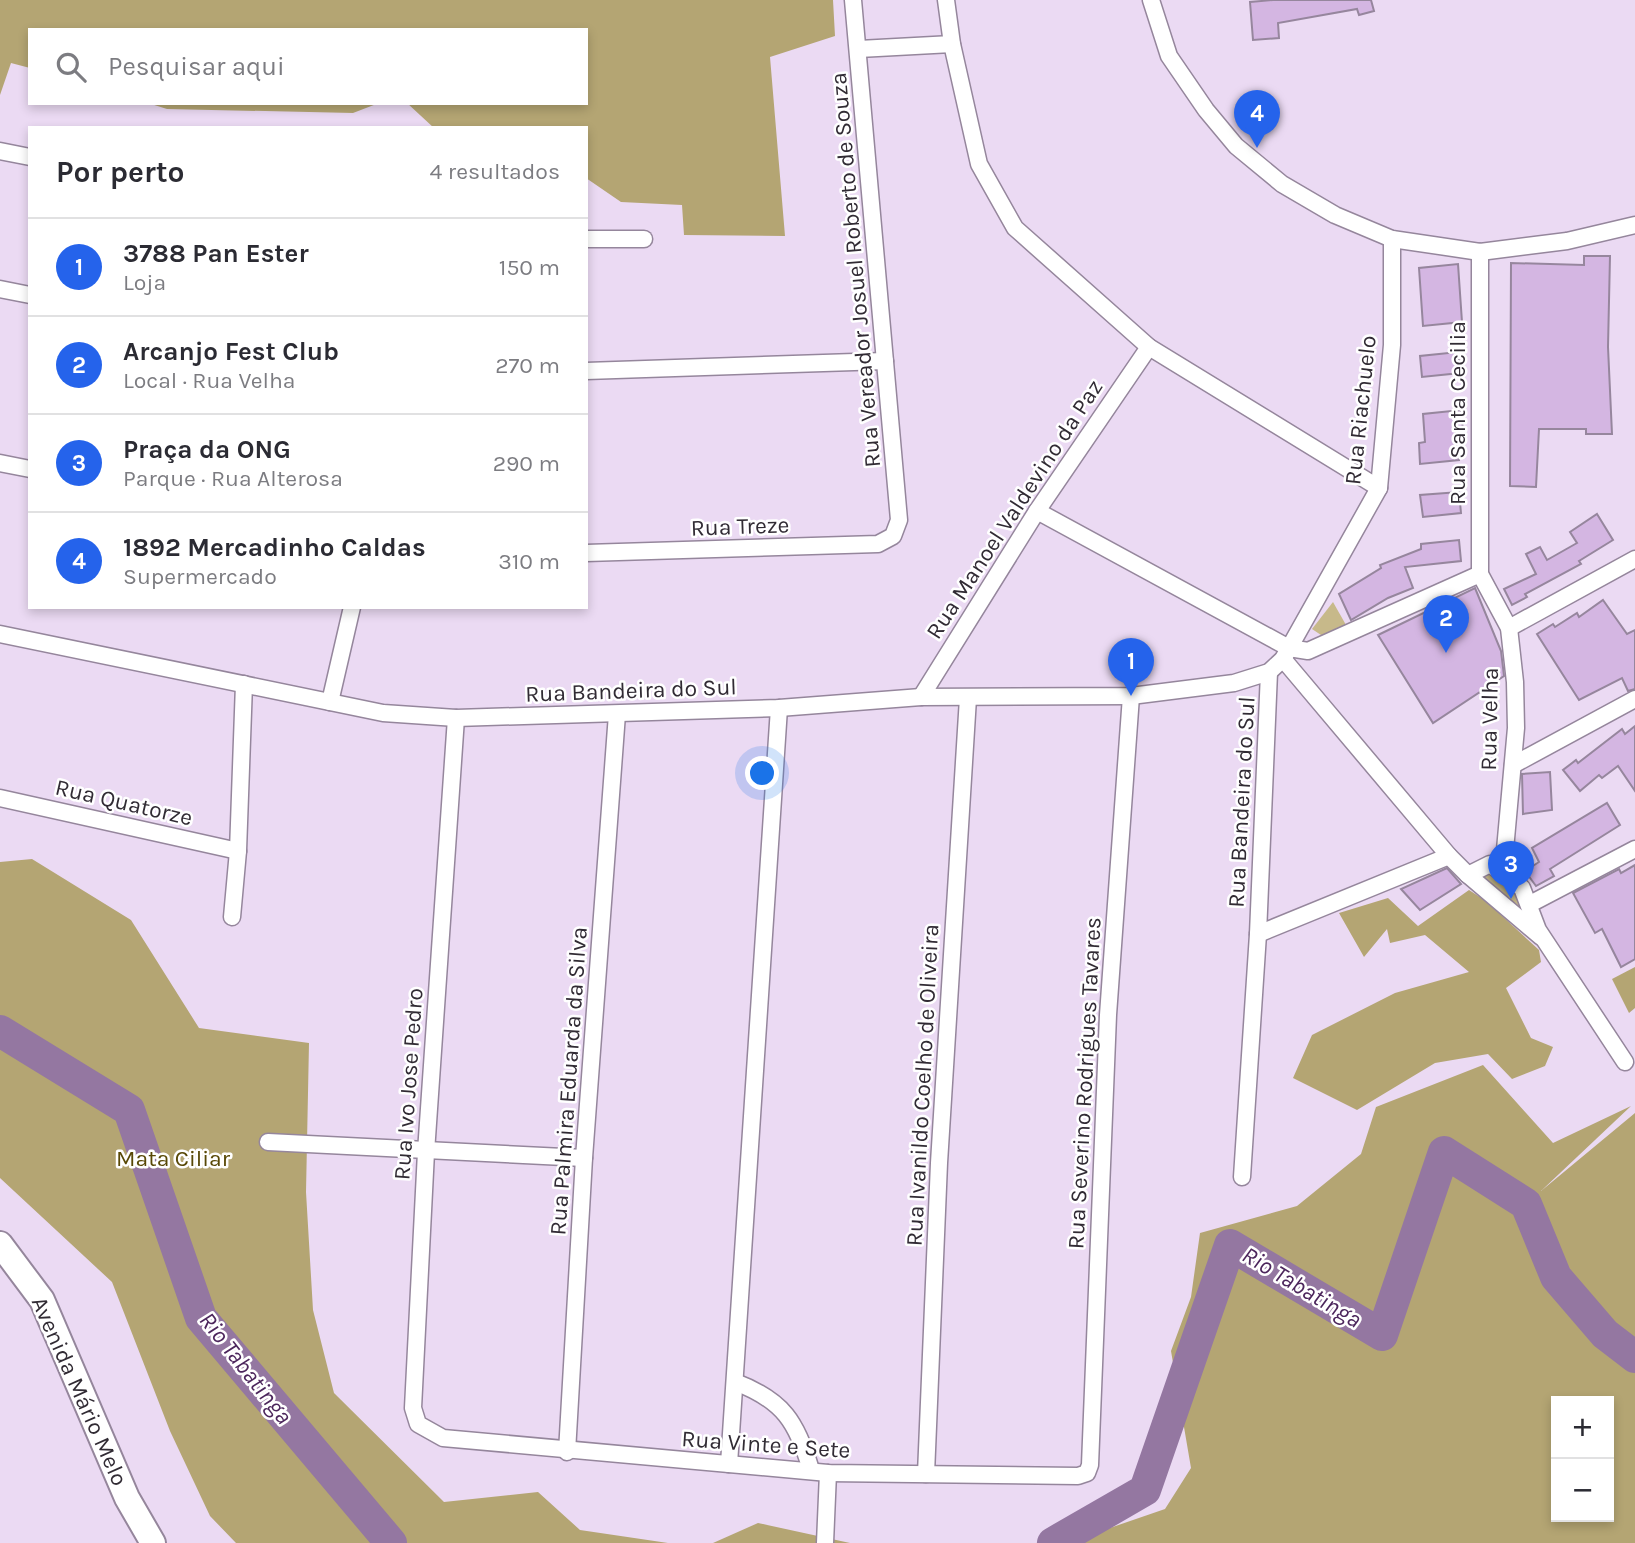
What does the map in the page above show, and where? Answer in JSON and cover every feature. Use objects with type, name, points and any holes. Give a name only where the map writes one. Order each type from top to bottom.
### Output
[{"type":"main road","name":"Avenida Mário Melo","points":[[0,1244],[42,1300],[127,1498],[153,1543]]},
{"type":"street","name":"Rua Vereador Josuel Roberto de Souza","points":[[853,0],[900,520],[893,536]]},
{"type":"street","points":[[946,0],[979,164],[1015,228],[1149,348],[1379,488]]},
{"type":"street","points":[[1151,0],[1169,56],[1206,110],[1236,146],[1282,184],[1335,215],[1392,239],[1480,252],[1567,241],[1635,225]]},
{"type":"street","points":[[859,49],[953,44]]},
{"type":"street","points":[[0,151],[28,157]]},
{"type":"street","points":[[588,239],[644,239]]},
{"type":"street","name":"Rua Riachuelo","points":[[1286,653],[1379,488],[1392,345],[1392,239]]},
{"type":"street","name":"Rua Santa Cecilia","points":[[1480,252],[1480,574]]},
{"type":"street","points":[[0,289],[28,295]]},
{"type":"street","name":"Rua Manoel Valdevino da Paz","points":[[921,698],[1037,511],[1149,348]]},
{"type":"street","points":[[588,371],[885,361]]},
{"type":"street","points":[[0,463],[28,469]]},
{"type":"street","points":[[1037,511],[1286,653],[1449,856],[1545,940]]},
{"type":"street","name":"Rua Treze","points":[[588,553],[878,544],[893,536]]},
{"type":"street","points":[[1509,628],[1635,559]]},
{"type":"street","points":[[1286,653],[1308,651],[1480,574]]},
{"type":"street","name":"Rua Velha","points":[[1480,574],[1509,628],[1515,682],[1513,765],[1503,872]]},
{"type":"street","points":[[330,702],[352,609]]},
{"type":"street","name":"Rua Bandeira do Sul","points":[[0,634],[383,713],[456,718],[779,708],[921,698],[1131,696],[1234,683],[1269,672],[1286,653]]},
{"type":"street","name":"Rua Bandeira do Sul","points":[[1242,1177],[1258,934],[1269,672]]},
{"type":"street","points":[[232,917],[238,851],[244,684]]},
{"type":"street","name":"Rua Severino Rodrigues Tavares","points":[[1087,1472],[1090,1465],[1108,1015],[1131,696]]},
{"type":"street","name":"Rua Ivanildo Coelho de Oliveira","points":[[926,1474],[940,1150],[968,698]]},
{"type":"street","points":[[1513,765],[1635,699]]},
{"type":"street","points":[[729,1464],[779,708]]},
{"type":"street","name":"Rua Palmira Eduarda da Silva","points":[[567,1452],[584,1158],[617,714]]},
{"type":"street","name":"Rua Ivo Jose Pedro","points":[[443,1438],[418,1424],[413,1408],[426,1152],[456,718]]},
{"type":"street","name":"Rua Quatorze","points":[[0,798],[238,851]]},
{"type":"street","points":[[1530,904],[1635,849]]},
{"type":"street","name":"Rua Bandeira do Sul","points":[[1258,934],[1449,856]]},
{"type":"street","points":[[1468,875],[1490,864],[1516,881],[1530,904],[1538,930],[1625,1062]]},
{"type":"street","points":[[268,1142],[584,1158]]},
{"type":"street","points":[[735,1382],[760,1391],[782,1408],[800,1436],[811,1470]]},
{"type":"street","name":"Rua Vinte e Sete","points":[[443,1438],[567,1452],[828,1473],[1079,1476],[1087,1472]]},
{"type":"street","points":[[825,1543],[828,1473]]},
{"type":"shaded area","points":[[1333,602],[1346,625],[1327,639],[1312,629]]},
{"type":"shaded area","points":[[1494,872],[1518,893],[1528,918],[1484,883],[1485,874]]},
{"type":"green space","points":[[0,0],[833,0],[835,36],[770,57],[785,236],[684,235],[682,205],[621,202],[588,179],[588,126],[432,126],[409,105],[588,105],[588,28],[28,28],[28,67],[11,63],[0,95]]},
{"type":"green space","points":[[154,105],[374,105],[353,113],[167,109]]},
{"type":"green space","name":"Mata Ciliar","points":[[32,859],[131,920],[199,1028],[309,1043],[306,1192],[313,1310],[334,1393],[444,1502],[538,1492],[580,1530],[668,1543],[236,1543],[210,1516],[170,1431],[112,1282],[0,1178],[0,862]]},
{"type":"green space","points":[[1469,890],[1486,901],[1539,950],[1541,962],[1506,988],[1531,1038],[1553,1047],[1545,1066],[1512,1079],[1488,1054],[1435,1063],[1357,1110],[1293,1078],[1312,1035],[1395,993],[1469,972],[1425,935],[1390,943],[1387,929],[1364,957],[1339,913],[1388,898],[1418,926]]},
{"type":"green space","points":[[1635,967],[1635,1008],[1629,1013],[1612,979]]},
{"type":"green space","points":[[1483,1065],[1553,1143],[1631,1106],[1541,1191],[1635,1113],[1635,1543],[1035,1543],[1072,1541],[1165,1509],[1191,1468],[1171,1351],[1191,1297],[1200,1233],[1297,1206],[1361,1154],[1376,1107]]},
{"type":"green space","points":[[758,1523],[850,1543],[713,1543]]},
{"type":"building","points":[[1371,0],[1374,11],[1359,15],[1357,9],[1278,23],[1279,38],[1253,40],[1250,2]]},
{"type":"building","points":[[1584,256],[1610,256],[1608,347],[1612,434],[1586,434],[1586,429],[1539,429],[1536,487],[1510,486],[1511,263],[1584,265]]},
{"type":"building","points":[[1458,264],[1462,322],[1423,326],[1419,268]]},
{"type":"building","points":[[1458,352],[1460,373],[1422,377],[1420,356]]},
{"type":"building","points":[[1461,410],[1463,431],[1456,432],[1459,460],[1420,464],[1419,443],[1425,442],[1423,414]]},
{"type":"building","points":[[1459,492],[1461,513],[1423,517],[1420,495]]},
{"type":"building","points":[[1597,514],[1613,540],[1579,561],[1581,564],[1525,594],[1527,597],[1512,605],[1504,589],[1536,574],[1526,554],[1540,547],[1547,560],[1577,543],[1570,532]]},
{"type":"building","points":[[1459,540],[1461,561],[1405,567],[1413,588],[1388,598],[1351,620],[1339,594],[1381,568],[1380,565],[1421,549],[1421,544]]},
{"type":"building","points":[[1475,588],[1501,651],[1504,676],[1433,723],[1378,635]]},
{"type":"building","points":[[1603,600],[1627,634],[1635,630],[1635,689],[1628,691],[1622,678],[1579,700],[1537,634],[1553,624],[1555,627],[1577,613],[1579,617]]},
{"type":"building","points":[[1635,726],[1635,791],[1618,766],[1602,778],[1599,775],[1580,791],[1563,770],[1576,760],[1578,763],[1622,729],[1625,734]]},
{"type":"building","points":[[1550,772],[1552,810],[1523,814],[1522,774]]},
{"type":"building","points":[[1607,803],[1620,825],[1550,869],[1554,876],[1536,886],[1525,871],[1539,862],[1532,848]]},
{"type":"building","points":[[1635,865],[1635,959],[1621,967],[1602,929],[1595,933],[1573,893],[1619,869],[1621,873]]},
{"type":"building","points":[[1447,868],[1461,884],[1420,910],[1401,889]]},
{"type":"waterway","name":"Rio Tabatinga","points":[[0,1031],[129,1110],[201,1318],[391,1543]]},
{"type":"waterway","name":"Rio Tabatinga","points":[[1053,1543],[1145,1490],[1230,1245],[1382,1335],[1444,1152],[1526,1204],[1556,1277],[1605,1334],[1635,1357]]},
{"type":"place","name":"1892 Mercadinho Caldas","points":[[1257,148]]},
{"type":"place","name":"Arcanjo Fest Club","points":[[1446,653]]},
{"type":"place","name":"3788 Pan Ester","points":[[1131,696]]},
{"type":"place","name":"Praça da ONG","points":[[1511,899]]}]
